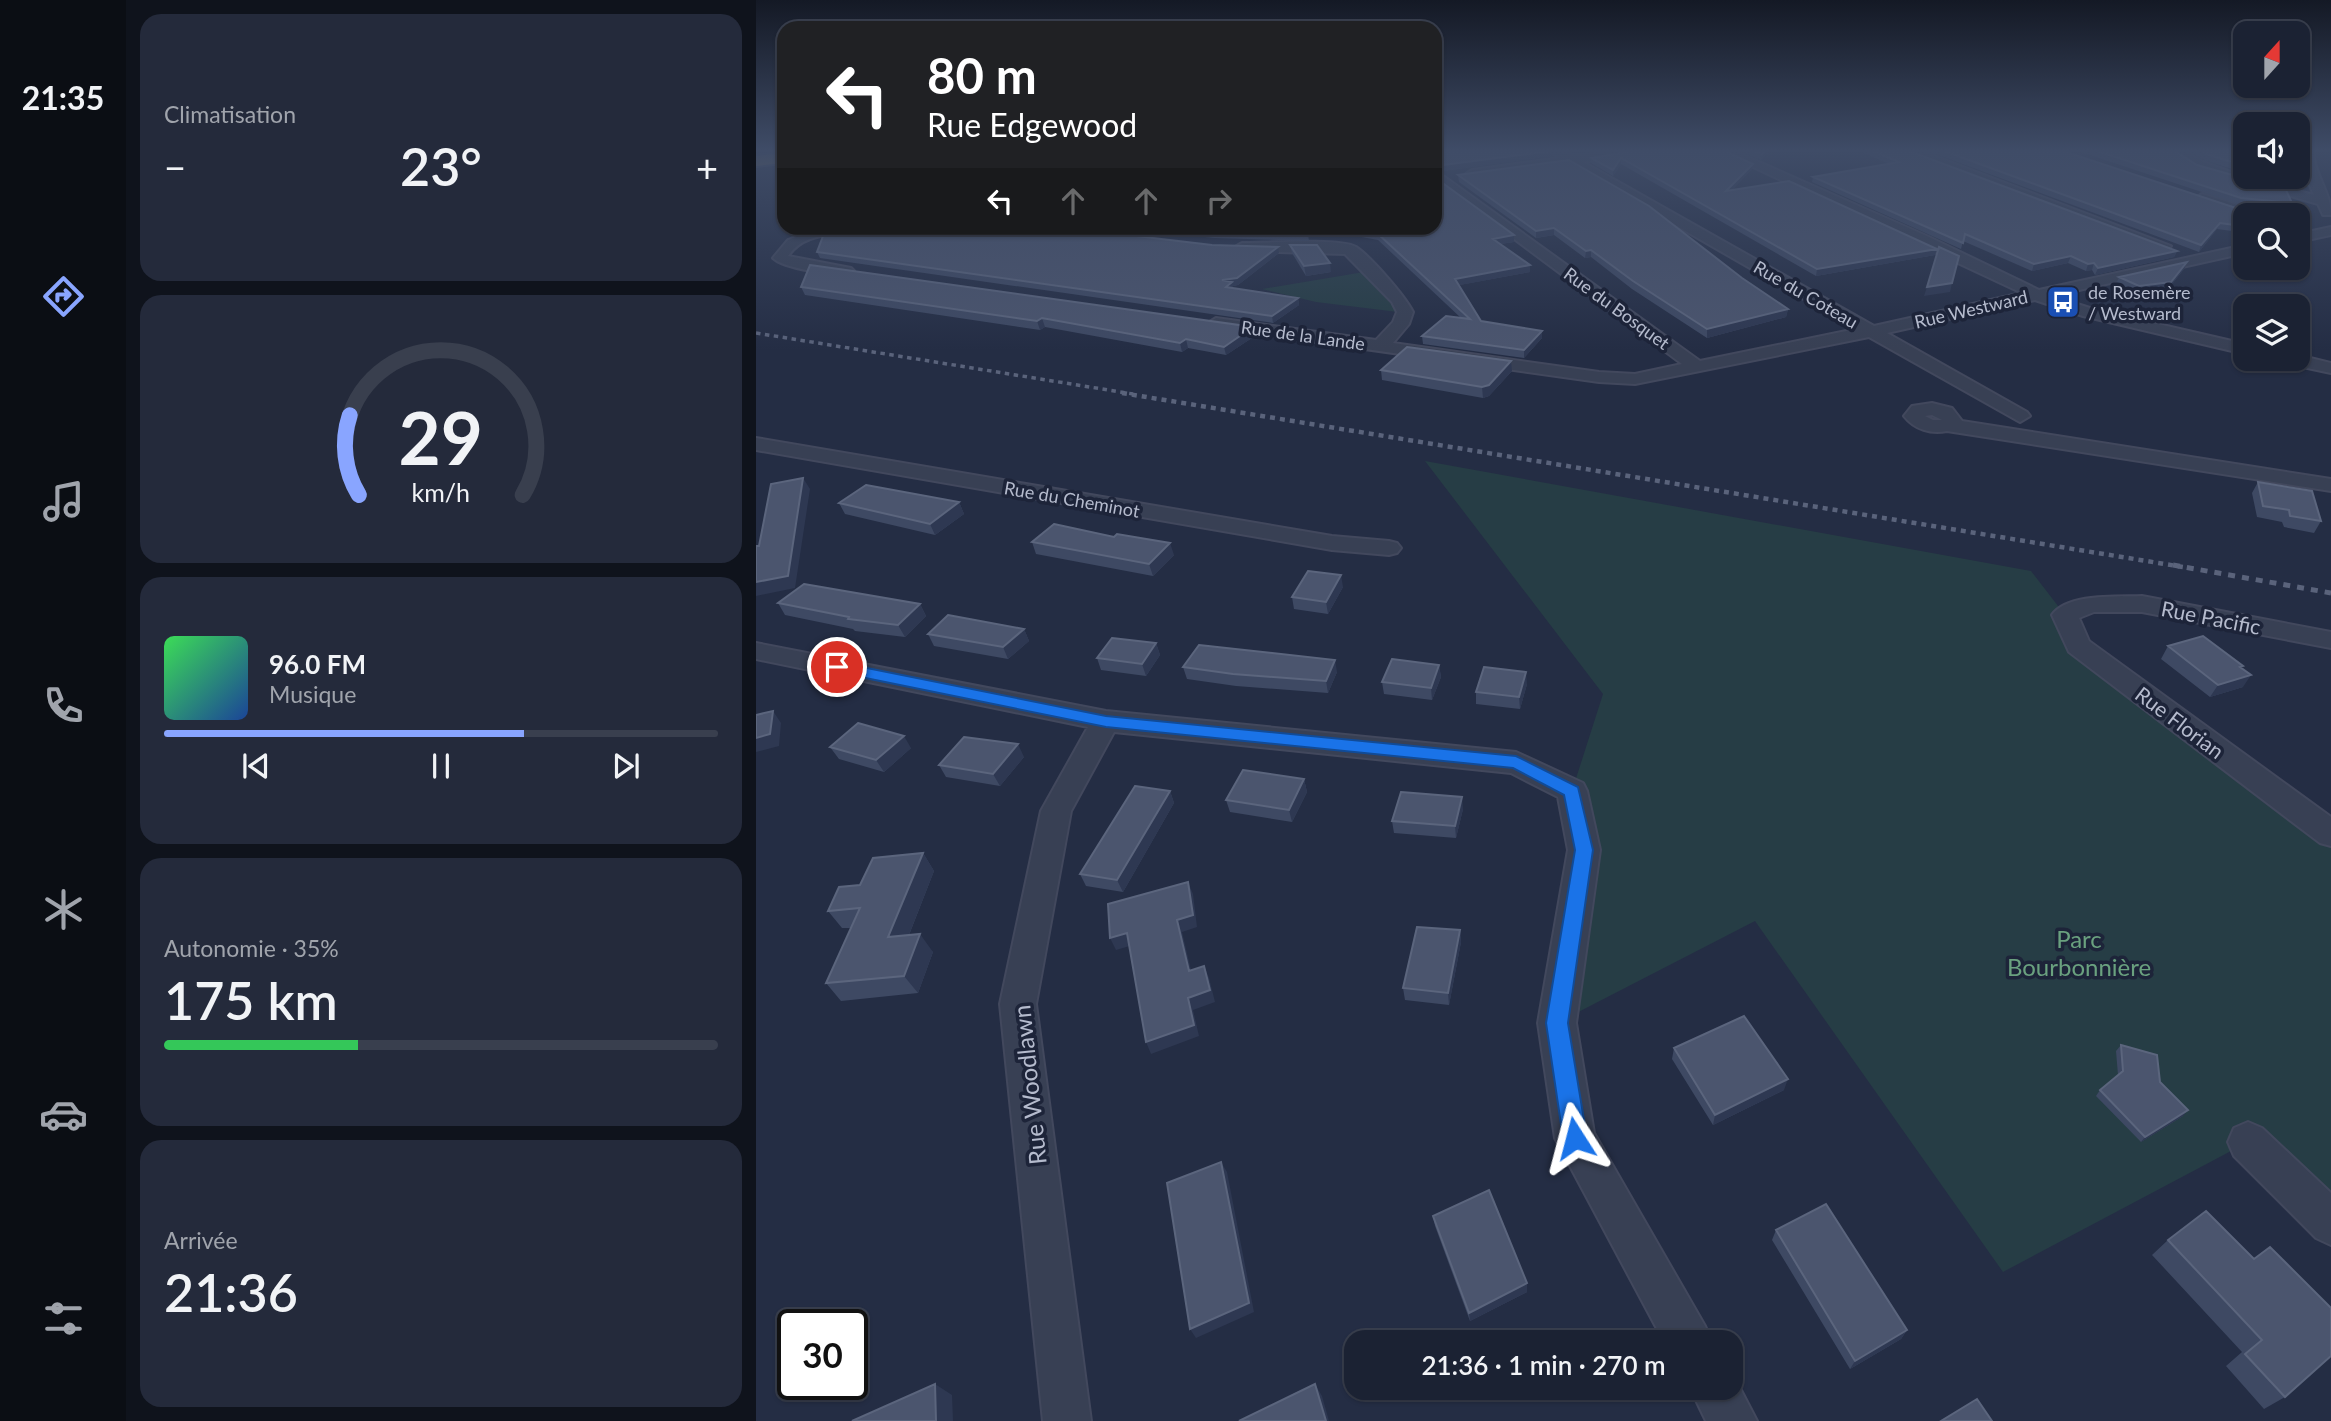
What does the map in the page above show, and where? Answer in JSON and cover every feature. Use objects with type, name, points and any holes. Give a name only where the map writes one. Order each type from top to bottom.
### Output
[{"type":"street","name":"Rue du Bosquet","points":[[1492,217],[1697,366]]},
{"type":"street","name":"Rue du Coteau","points":[[1673,217],[2020,416]]},
{"type":"street","points":[[1873,217],[2037,295],[2089,313],[2233,346]]},
{"type":"street","points":[[2087,217],[2198,259]]},
{"type":"street","points":[[2310,235],[2331,231]]},
{"type":"street","points":[[2310,233],[2314,234]]},
{"type":"street","points":[[804,235],[789,246],[780,258],[788,262],[857,272]]},
{"type":"street","points":[[1123,235],[1145,238]]},
{"type":"street","points":[[1224,246],[1335,247],[1356,254],[1399,300],[1405,312],[1401,324],[1380,346]]},
{"type":"street","name":"Rue Westward","points":[[1697,366],[1871,331],[2233,252]]},
{"type":"street","name":"Rue de la Lande","points":[[1205,321],[1619,379],[1643,378],[1697,366]]},
{"type":"street","points":[[2310,363],[2331,368]]},
{"type":"street","points":[[1948,425],[2331,485]]},
{"type":"street","name":"Rue du Cheminot","points":[[756,444],[1332,543],[1389,548]]},
{"type":"street","name":"Rue Pacific","points":[[2091,605],[2141,604],[2331,640]]},
{"type":"street","name":"Rue Florian","points":[[2091,605],[2066,615],[2078,646],[2331,834]]},
{"type":"street","points":[[756,651],[1106,721],[1516,762],[1572,791],[1584,850],[1557,1023],[1575,1138],[1682,1330]]},
{"type":"street","name":"Rue Woodlawn","points":[[1067,1421],[1018,1004],[1056,811],[1106,721]]},
{"type":"street","points":[[2248,1142],[2331,1223]]},
{"type":"street","points":[[1721,1400],[1733,1421]]},
{"type":"green space","points":[[1364,272],[1394,304],[1398,312],[1316,302],[1262,289]]},
{"type":"green space","name":"Parc Bourbonnière","points":[[1425,461],[2031,571],[2065,615],[2078,646],[2331,833],[2331,1223],[2248,1142],[2003,1272],[1755,921],[1557,1023],[1572,791],[1603,694]]},
{"type":"building","points":[[1442,217],[1490,217],[1514,235],[1493,239],[1530,265],[1455,279],[1481,321],[1542,331],[1524,350],[1422,336],[1446,316],[1470,319],[1379,235],[1442,235]]},
{"type":"building","points":[[1517,217],[1664,217],[1742,278],[1788,309],[1707,329],[1554,228],[1536,231]]},
{"type":"building","points":[[1726,217],[1868,217],[1937,249],[1817,269]]},
{"type":"building","points":[[1905,217],[2087,217],[2177,251],[2098,268],[2094,263],[2088,264],[2071,256],[2034,264],[1965,234],[1963,243]]},
{"type":"building","points":[[2125,217],[2233,217],[2233,225],[2220,223],[2201,245]]},
{"type":"building","points":[[823,235],[1128,235],[1212,245],[1278,247],[1237,278],[1222,280],[1232,282],[1226,287],[1298,298],[1272,316],[817,252]]},
{"type":"building","points":[[1290,245],[1317,245],[1330,263],[1304,266]]},
{"type":"building","points":[[1939,247],[1959,256],[1952,283],[1927,287]]},
{"type":"building","points":[[2187,262],[2171,282],[2139,286],[2119,277]]},
{"type":"building","points":[[810,265],[1253,327],[1224,347],[1186,339],[1180,343],[1042,318],[1037,321],[801,287]]},
{"type":"building","points":[[1407,347],[1511,361],[1489,385],[1482,387],[1381,370]]},
{"type":"building","points":[[803,478],[788,576],[756,582],[756,546],[759,546],[771,484]]},
{"type":"building","points":[[2258,482],[2312,491],[2321,521],[2290,516],[2289,510],[2263,506]]},
{"type":"building","points":[[866,485],[959,502],[930,524],[839,503]]},
{"type":"building","points":[[1054,524],[1114,537],[1117,534],[1170,543],[1149,564],[1032,542]]},
{"type":"building","points":[[1308,571],[1341,575],[1326,602],[1292,597]]},
{"type":"building","points":[[804,584],[920,604],[898,625],[848,619],[849,617],[778,603]]},
{"type":"building","points":[[948,615],[1024,629],[1003,647],[928,634]]},
{"type":"building","points":[[2203,636],[2251,675],[2218,685],[2168,646]]},
{"type":"building","points":[[1112,638],[1156,643],[1142,664],[1097,658]]},
{"type":"building","points":[[1199,645],[1335,660],[1326,681],[1183,667]]},
{"type":"building","points":[[1392,659],[1439,665],[1431,688],[1382,682]]},
{"type":"building","points":[[1484,667],[1526,672],[1519,697],[1476,692]]},
{"type":"building","points":[[773,711],[770,734],[756,738],[756,715]]},
{"type":"building","points":[[858,723],[904,736],[876,760],[830,747]]},
{"type":"building","points":[[964,737],[1018,744],[993,774],[939,765]]},
{"type":"building","points":[[1243,770],[1304,779],[1289,810],[1226,800]]},
{"type":"building","points":[[1135,786],[1170,791],[1117,880],[1080,874]]},
{"type":"building","points":[[1401,792],[1462,797],[1455,826],[1392,821]]},
{"type":"building","points":[[923,853],[888,937],[920,934],[904,976],[826,983],[860,908],[828,911],[839,887],[860,885],[873,858]]},
{"type":"building","points":[[1188,882],[1193,915],[1177,920],[1189,971],[1204,966],[1210,990],[1188,998],[1194,1025],[1146,1042],[1127,933],[1110,938],[1108,904]]},
{"type":"building","points":[[1417,927],[1460,930],[1448,993],[1403,988]]},
{"type":"building","points":[[1744,1016],[1788,1079],[1715,1115],[1674,1048]]},
{"type":"building","points":[[2121,1045],[2157,1055],[2160,1082],[2188,1110],[2145,1137],[2100,1090],[2123,1071]]},
{"type":"building","points":[[1221,1162],[1249,1303],[1190,1329],[1167,1183]]},
{"type":"building","points":[[1489,1190],[1527,1283],[1469,1313],[1433,1216]]},
{"type":"building","points":[[1826,1204],[1907,1330],[1855,1361],[1776,1230]]},
{"type":"building","points":[[2206,1211],[2254,1259],[2270,1247],[2331,1308],[2331,1356],[2285,1397],[2245,1354],[2262,1340],[2168,1240]]},
{"type":"building","points":[[935,1384],[936,1421],[852,1421]]},
{"type":"building","points":[[1315,1384],[1326,1421],[1239,1421]]},
{"type":"building","points":[[1977,1399],[1992,1421],[1941,1421]]},
{"type":"railway","points":[[756,333],[1133,394]]},
{"type":"railway","points":[[1122,393],[2183,567]]},
{"type":"railway","points":[[2173,565],[2331,593]]},
{"type":"place","name":"de Rosemère / Westward","points":[[2063,302]]},
{"type":"route","points":[[837,667],[1106,721],[1516,762],[1572,791],[1584,850],[1557,1023],[1575,1138]]}]
